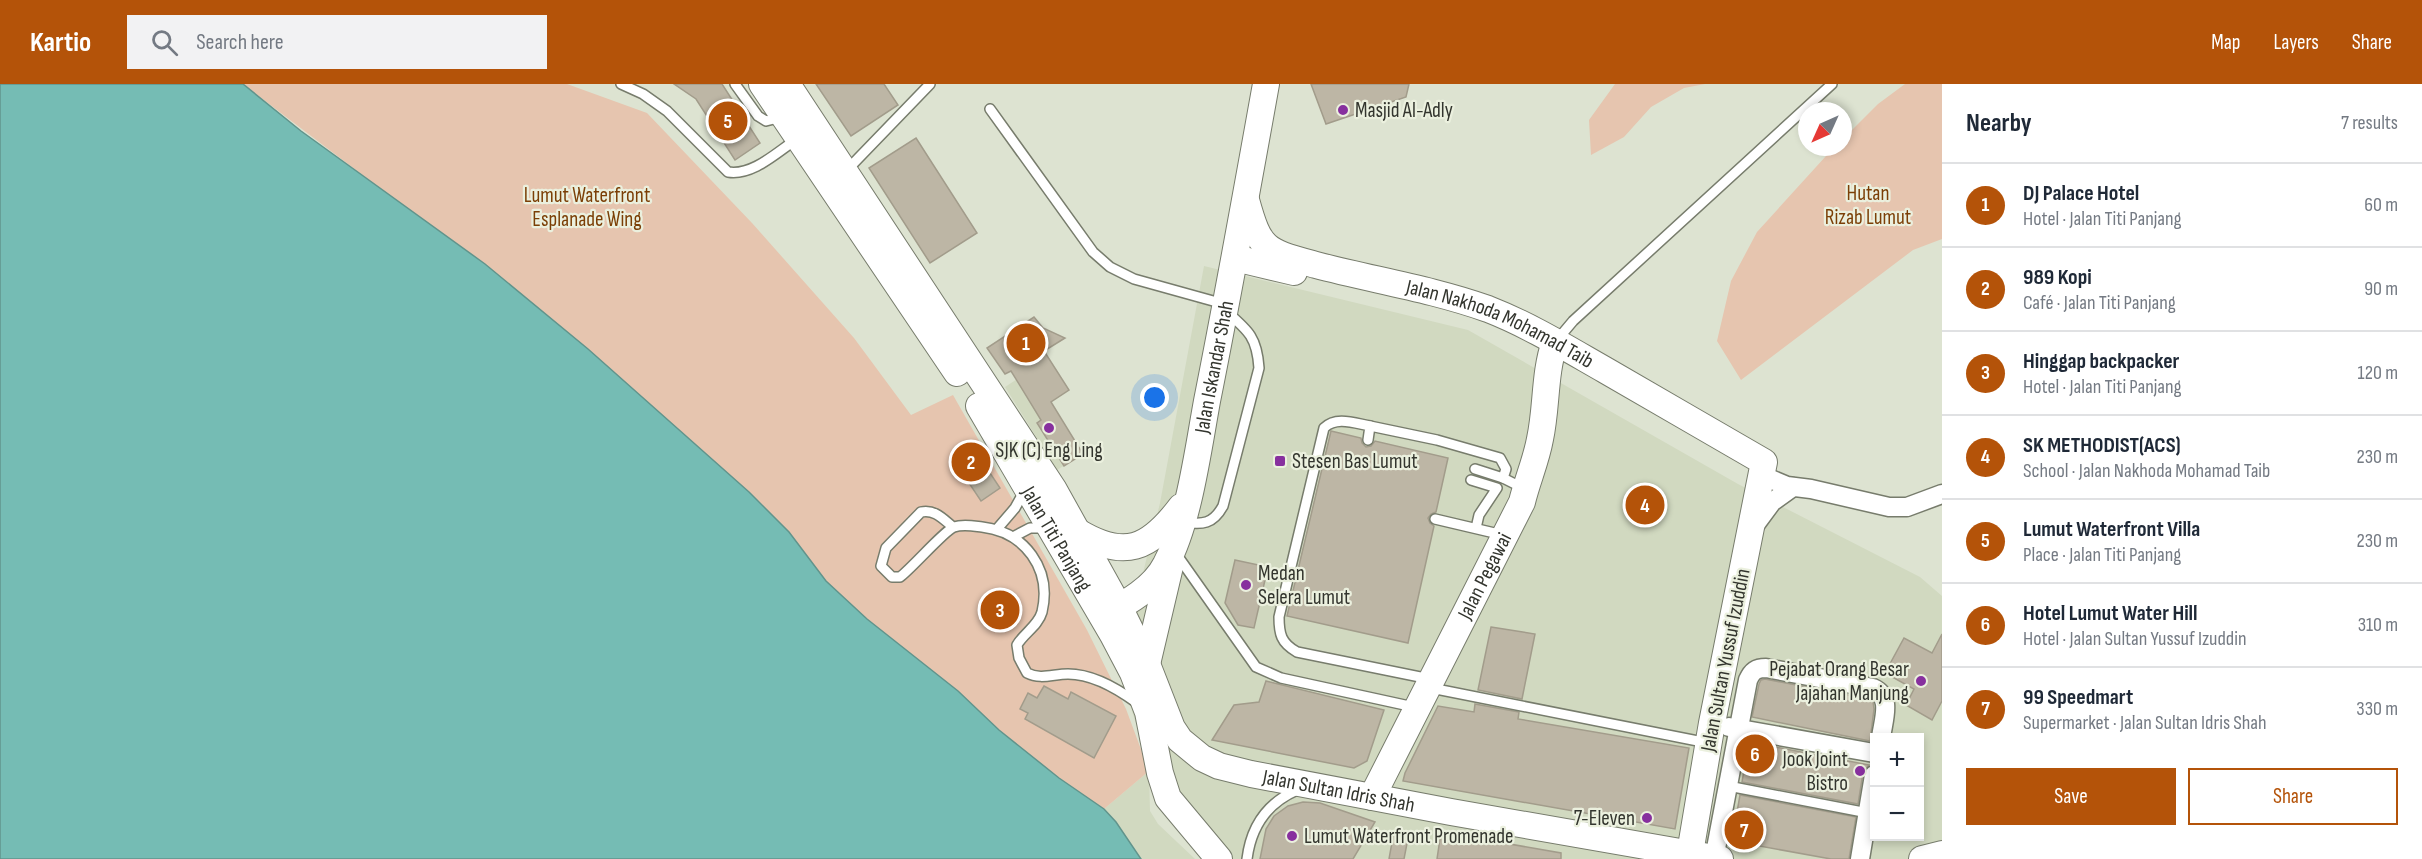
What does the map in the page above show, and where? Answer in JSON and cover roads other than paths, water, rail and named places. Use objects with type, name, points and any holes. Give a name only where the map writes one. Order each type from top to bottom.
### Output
[{"type":"street","name":"Jalan Titi Panjang","points":[[762,84],[799,138],[837,177],[1012,424],[1078,532],[1133,673],[1156,710]]},
{"type":"street","name":"Jalan Titi Panjang","points":[[787,84],[837,177],[990,422],[1051,528],[1147,664],[1156,710],[1164,789],[1173,805],[1211,856]]},
{"type":"street","name":"Jalan Iskandar Shah","points":[[1110,611],[1144,590],[1160,574],[1171,554],[1180,527],[1226,305],[1266,84]]},
{"type":"street","name":"Jalan Nakhoda Mohamad Taib","points":[[1246,200],[1254,231],[1265,246],[1274,251],[1292,258],[1430,292],[1489,310],[1762,468]]},
{"type":"street","name":"Jalan Nakhoda Mohamad Taib","points":[[1235,258],[1428,304],[1553,349]]},
{"type":"street","points":[[1226,305],[1250,278],[1263,272],[1280,269]]},
{"type":"street","name":"Jalan Pegawai","points":[[1372,797],[1522,502],[1514,484],[1533,470],[1541,437],[1553,349]]},
{"type":"street","points":[[1762,468],[1775,483],[1889,507],[1906,507],[1942,494]]},
{"type":"street","name":"Jalan Sultan Yussuf Izuddin","points":[[1705,858],[1710,733],[1762,468]]},
{"type":"street","points":[[1749,535],[1772,502],[1802,488]]},
{"type":"street","points":[[1078,532],[1108,548],[1134,546],[1155,536],[1164,528],[1180,527],[1147,664]]},
{"type":"street","points":[[1705,858],[1728,786],[1748,680],[1751,673],[1758,668],[1880,691],[1885,698],[1886,705],[1882,733]]},
{"type":"street","name":"Jalan Sultan Idris Shah","points":[[1156,710],[1180,740],[1202,758],[1234,770],[1705,858]]},
{"type":"street","points":[[1710,733],[1739,729],[1870,752]]},
{"type":"street","points":[[1164,789],[1178,767],[1190,760],[1202,758]]},
{"type":"street","points":[[1860,859],[1873,787]]},
{"type":"street","points":[[1922,859],[1942,854]]},
{"type":"lane","points":[[621,84],[643,94],[667,111],[728,172],[748,171],[799,138]]},
{"type":"lane","points":[[735,84],[758,116],[766,121],[773,121],[784,116]]},
{"type":"lane","points":[[837,177],[930,84]]},
{"type":"lane","points":[[1553,349],[1573,321],[1832,84]]},
{"type":"lane","points":[[990,109],[1093,252],[1110,267],[1134,279],[1226,305],[1253,337],[1258,351],[1259,368],[1223,506],[1217,517],[1208,522],[1180,527],[1256,667],[1281,678],[1426,692],[1710,733]]},
{"type":"lane","points":[[1426,692],[1297,652],[1282,640],[1279,632],[1279,617],[1324,428],[1329,423],[1339,421],[1370,426],[1437,440],[1500,458],[1514,484]]},
{"type":"lane","points":[[1368,440],[1370,426]]},
{"type":"lane","points":[[1474,469],[1514,484]]},
{"type":"lane","points":[[1471,480],[1497,488],[1479,515],[1476,528]]},
{"type":"lane","points":[[997,529],[1015,508],[1027,486]]},
{"type":"lane","points":[[953,527],[935,513],[921,512],[886,548],[881,566],[892,577],[900,577],[953,527],[997,529],[1013,537],[1030,551],[1041,575],[1043,592],[1039,620],[1017,645],[1018,658],[1027,673],[1042,678],[1070,674],[1085,676],[1156,710]]},
{"type":"lane","points":[[1435,519],[1506,536]]},
{"type":"lane","points":[[1013,537],[1030,528],[1051,528]]},
{"type":"lane","points":[[1247,859],[1252,836],[1264,814],[1280,799],[1310,785]]},
{"type":"lane","points":[[1728,786],[1868,813]]},
{"type":"water","points":[[0,84],[243,84],[301,131],[485,264],[588,349],[749,492],[789,532],[826,581],[867,619],[958,691],[999,730],[1059,778],[1104,809],[1116,822],[1141,859],[0,859]]},
{"type":"place","name":"Masjid Al-Adly","points":[[1343,110]]},
{"type":"place","name":"Lumut Waterfront Villa","points":[[728,121]]},
{"type":"place","name":"DJ Palace Hotel","points":[[1026,343]]},
{"type":"place","name":"SJK (C) Eng Ling","points":[[1049,428]]},
{"type":"place","name":"Stesen Bas Lumut","points":[[1280,461]]},
{"type":"place","name":"989 Kopi","points":[[971,462]]},
{"type":"place","name":"SK METHODIST(ACS)","points":[[1645,505]]},
{"type":"place","name":"Medan Selera Lumut","points":[[1246,585]]},
{"type":"place","name":"Hinggap backpacker","points":[[1000,610]]},
{"type":"place","name":"Pejabat Orang Besar Jajahan Manjung","points":[[1921,681]]},
{"type":"place","name":"Hotel Lumut Water Hill","points":[[1755,754]]},
{"type":"place","name":"Jook Joint Bistro","points":[[1860,771]]},
{"type":"place","name":"7-Eleven","points":[[1647,818]]},
{"type":"place","name":"99 Speedmart","points":[[1744,830]]},
{"type":"place","name":"Lumut Waterfront Promenade","points":[[1292,836]]},
{"type":"park label","name":"Hutan Rizab Lumut","points":[[1868,205]]},
{"type":"park label","name":"Lumut Waterfront Esplanade Wing","points":[[587,207]]}]
